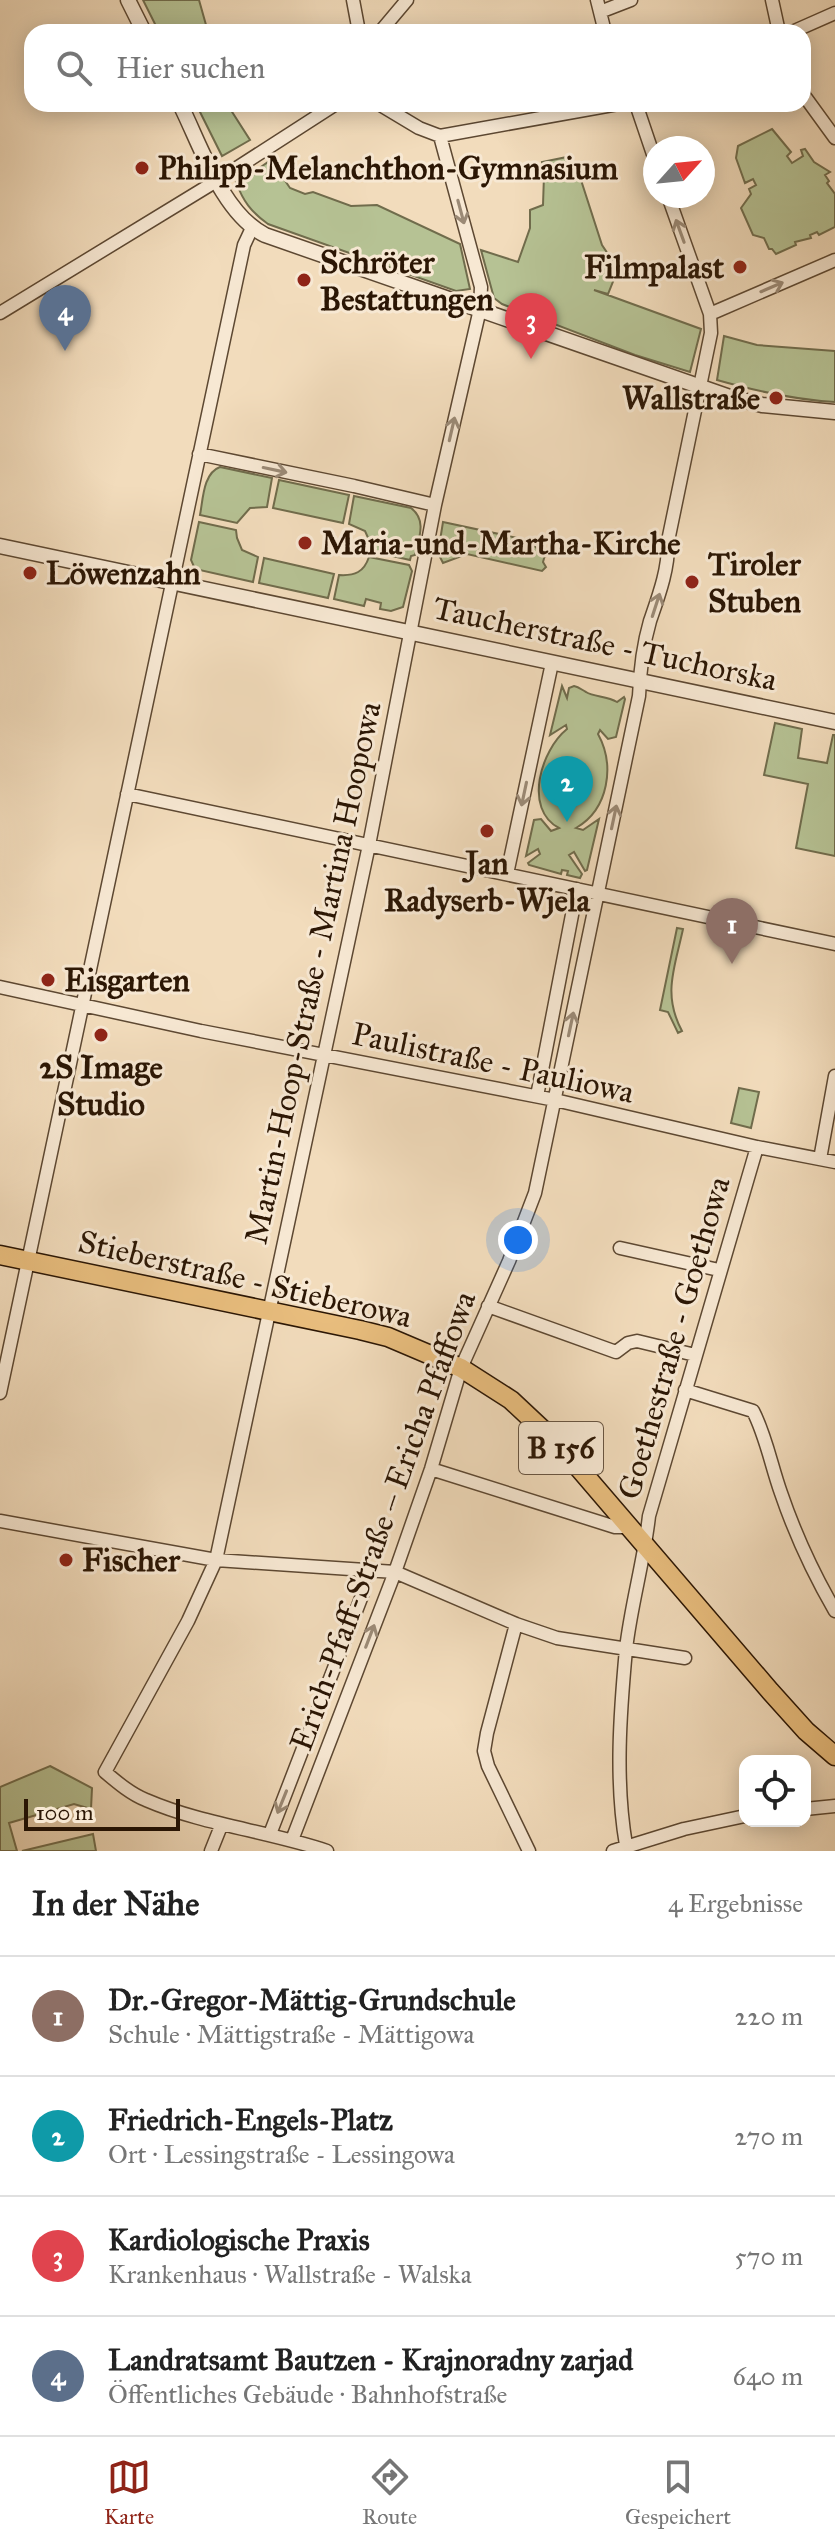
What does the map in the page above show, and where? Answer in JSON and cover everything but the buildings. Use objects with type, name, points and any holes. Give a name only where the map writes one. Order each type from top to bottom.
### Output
[{"type":"main road","name":"Stieberstraße - Stieberowa","points":[[0,1255],[388,1337],[461,1368],[511,1400],[549,1435],[770,1691],[806,1731],[835,1756]]},
{"type":"street","points":[[128,0],[140,24]]},
{"type":"street","points":[[353,0],[358,24]]},
{"type":"street","points":[[387,24],[407,0]]},
{"type":"street","points":[[599,6],[631,0]]},
{"type":"street","points":[[772,0],[777,24]]},
{"type":"street","points":[[810,24],[835,13]]},
{"type":"street","points":[[811,105],[835,138]]},
{"type":"street","points":[[184,112],[239,216],[252,228],[332,259],[730,397],[762,405],[835,412]]},
{"type":"street","points":[[0,313],[324,112]]},
{"type":"street","points":[[392,112],[427,133],[440,136],[574,112]]},
{"type":"street","points":[[639,112],[647,136]]},
{"type":"street","name":"Martin-Hoop-Straße - Martina Hoopowa","points":[[221,1826],[145,1800],[105,1772],[188,1621],[216,1560],[369,845],[435,505],[480,309],[481,287],[440,136]]},
{"type":"street","points":[[672,208],[710,314],[835,260]]},
{"type":"street","points":[[0,1393],[244,245],[252,228]]},
{"type":"street","name":"Erich-Pfaff-Straße – Ericha Pfaffowa","points":[[292,1840],[395,1572],[431,1469],[461,1368],[514,1249],[535,1193],[639,696],[650,622],[659,600],[668,541],[711,333],[710,314]]},
{"type":"street","points":[[199,454],[435,505]]},
{"type":"street","points":[[0,546],[172,582]]},
{"type":"street","name":"Taucherstraße - Tuchorska","points":[[172,582],[835,722]]},
{"type":"street","points":[[507,874],[552,663]]},
{"type":"street","points":[[127,794],[835,944]]},
{"type":"street","points":[[537,1096],[577,889]]},
{"type":"street","name":"Paulistraße - Pauliowa","points":[[0,987],[201,1031],[537,1096],[835,1162]]},
{"type":"street","points":[[820,1159],[835,1076]]},
{"type":"street","name":"Goethestraße - Goethowa","points":[[626,1845],[620,1812],[619,1771],[627,1647],[649,1516],[757,1147]]},
{"type":"street","points":[[620,1248],[719,1270]]},
{"type":"street","points":[[488,1306],[616,1352],[628,1343],[637,1341],[695,1355]]},
{"type":"street","points":[[0,1324],[15,1320]]},
{"type":"street","points":[[685,1390],[753,1411],[793,1528],[835,1611]]},
{"type":"street","points":[[431,1469],[615,1527],[629,1527]]},
{"type":"street","points":[[0,1521],[216,1560],[395,1572],[516,1624],[557,1638],[685,1658]]},
{"type":"street","name":"Erich-Pfaff-Straße – Ericha Pfaffowa","points":[[270,1834],[363,1593],[363,1571]]},
{"type":"street","points":[[516,1624],[484,1751],[488,1766],[529,1851]]},
{"type":"street","points":[[811,1808],[835,1806]]},
{"type":"street","points":[[613,1851],[644,1839],[739,1817]]},
{"type":"street","points":[[211,1851],[221,1826],[270,1834],[327,1851]]},
{"type":"green space","points":[[143,0],[199,0],[206,24],[155,24]]},
{"type":"green space","points":[[200,112],[232,112],[250,140],[222,156]]},
{"type":"green space","points":[[772,129],[791,152],[787,156],[792,163],[803,156],[801,150],[805,149],[814,162],[830,172],[825,175],[835,194],[835,227],[819,235],[817,232],[810,235],[811,238],[795,242],[796,245],[776,254],[769,249],[764,238],[753,235],[741,208],[751,194],[749,189],[756,185],[753,179],[745,183],[736,158],[738,146]]},
{"type":"green space","points":[[567,157],[571,169],[582,166],[587,177],[581,180],[602,245],[618,269],[608,294],[594,290],[701,329],[690,372],[635,355],[502,304],[494,298],[481,250],[518,262],[530,228],[530,210],[543,205],[542,162]]},
{"type":"green space","points":[[268,162],[275,166],[290,188],[305,194],[313,192],[351,206],[377,205],[460,244],[470,289],[456,291],[268,224],[248,206],[236,182],[252,172],[255,174]]},
{"type":"green space","points":[[724,336],[757,345],[835,351],[835,402],[775,394],[717,380]]},
{"type":"green space","points":[[220,467],[272,478],[267,507],[250,508],[237,523],[200,515],[207,481]]},
{"type":"green space","points":[[279,480],[349,495],[343,523],[273,508]]},
{"type":"green space","points":[[354,496],[411,508],[416,513],[420,530],[415,555],[410,560],[370,551],[365,531],[349,524]]},
{"type":"green space","points":[[199,522],[236,530],[242,550],[258,557],[253,582],[195,569],[191,560]]},
{"type":"green space","points":[[443,522],[527,540],[545,555],[543,562],[546,567],[542,571],[467,554],[443,563],[438,553]]},
{"type":"green space","points":[[369,557],[409,565],[412,571],[403,607],[391,611],[380,609],[381,603],[366,599],[364,606],[334,599],[339,575],[358,572]]},
{"type":"green space","points":[[264,558],[334,574],[328,598],[259,583]]},
{"type":"green space","points":[[562,686],[567,698],[569,688],[574,686],[617,702],[625,699],[616,737],[608,739],[600,730],[598,734],[606,759],[606,786],[596,810],[576,828],[583,830],[599,819],[587,870],[574,852],[569,855],[582,874],[580,878],[567,875],[568,871],[562,870],[561,874],[529,865],[540,854],[538,849],[526,856],[534,820],[541,819],[551,831],[559,828],[548,819],[541,807],[539,794],[540,779],[550,751],[567,729],[566,725],[550,735]]},
{"type":"green space","points":[[775,723],[802,729],[798,758],[827,763],[835,735],[835,856],[796,848],[808,784],[764,775]]},
{"type":"green space","points":[[677,928],[683,929],[671,992],[682,1031],[678,1033],[668,1012],[660,1010]]},
{"type":"green space","points":[[739,1088],[759,1092],[751,1128],[731,1123]]},
{"type":"green space","points":[[50,1766],[92,1788],[91,1809],[74,1804],[9,1823],[17,1851],[0,1851],[0,1787]]},
{"type":"green space","points":[[93,1834],[96,1851],[22,1851]]},
{"type":"place","name":"Philipp-Melanchthon-Gymnasium","points":[[142,168]]},
{"type":"place","name":"Filmpalast","points":[[740,267]]},
{"type":"place","name":"Schröter Bestattungen","points":[[304,280]]},
{"type":"place","name":"Landratsamt Bautzen - Krajnoradny zarjad","points":[[65,351]]},
{"type":"place","name":"Kardiologische Praxis","points":[[531,359]]},
{"type":"place","name":"Wallstraße","points":[[776,398]]},
{"type":"place","name":"Maria-und-Martha-Kirche","points":[[305,543]]},
{"type":"place","name":"Löwenzahn","points":[[30,573]]},
{"type":"place","name":"Tiroler Stuben","points":[[692,582]]},
{"type":"place","name":"Friedrich-Engels-Platz","points":[[567,822]]},
{"type":"place","name":"Jan Radyserb-Wjela","points":[[487,831]]},
{"type":"place","name":"Dr.-Gregor-Mättig-Grundschule","points":[[732,964]]},
{"type":"place","name":"Eisgarten","points":[[48,980]]},
{"type":"place","name":"2S Image Studio","points":[[101,1035]]},
{"type":"place","name":"Fischer","points":[[66,1560]]}]
